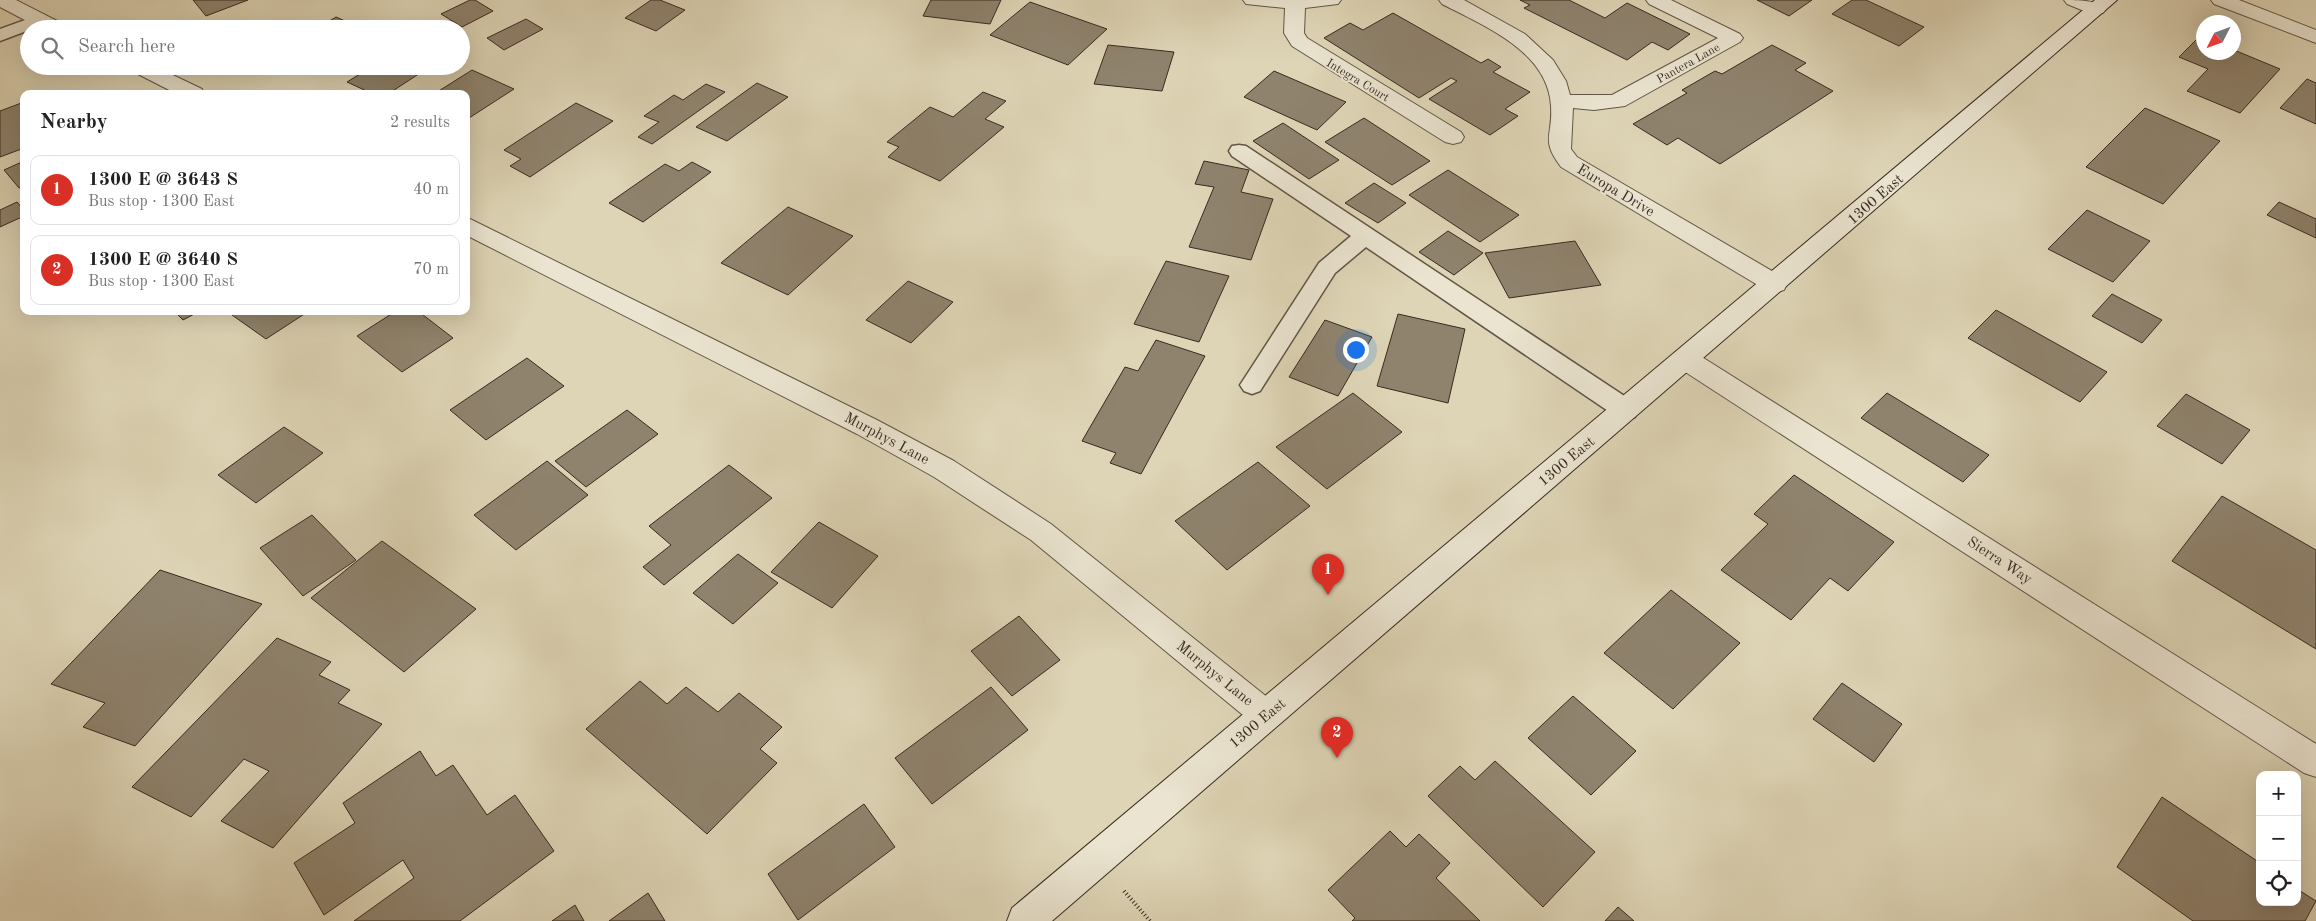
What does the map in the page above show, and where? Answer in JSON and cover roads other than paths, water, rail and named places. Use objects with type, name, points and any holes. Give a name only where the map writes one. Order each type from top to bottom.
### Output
[{"type":"street","points":[[1,0],[39,20]]},
{"type":"street","points":[[1254,0],[1295,3],[1331,0]]},
{"type":"street","name":"Europa Drive","points":[[1449,0],[1511,34],[1539,56],[1556,82],[1562,101],[1560,150],[1569,162],[1775,284]]},
{"type":"street","name":"Pantera Lane","points":[[1562,101],[1594,103],[1617,101],[1733,38],[1656,0]]},
{"type":"street","points":[[2221,0],[2316,37]]},
{"type":"street","name":"Integra Court","points":[[1295,3],[1294,33],[1299,42],[1453,137]]},
{"type":"street","name":"1300 East","points":[[1025,921],[1685,358],[1775,284],[2092,3]]},
{"type":"street","points":[[155,75],[186,90]]},
{"type":"street","name":"Murphys Lane","points":[[470,226],[867,427],[944,469],[1041,532],[1266,715]]},
{"type":"street","name":"Sierra Way","points":[[1685,358],[2316,762]]},
{"type":"lane","points":[[0,35],[20,27]]},
{"type":"lane","points":[[1239,151],[1626,410]]},
{"type":"lane","points":[[1252,385],[1328,268],[1365,236]]},
{"type":"place","name":"1300 E @ 3643 S","points":[[1328,595]]},
{"type":"place","name":"1300 E @ 3640 S","points":[[1337,758]]}]
